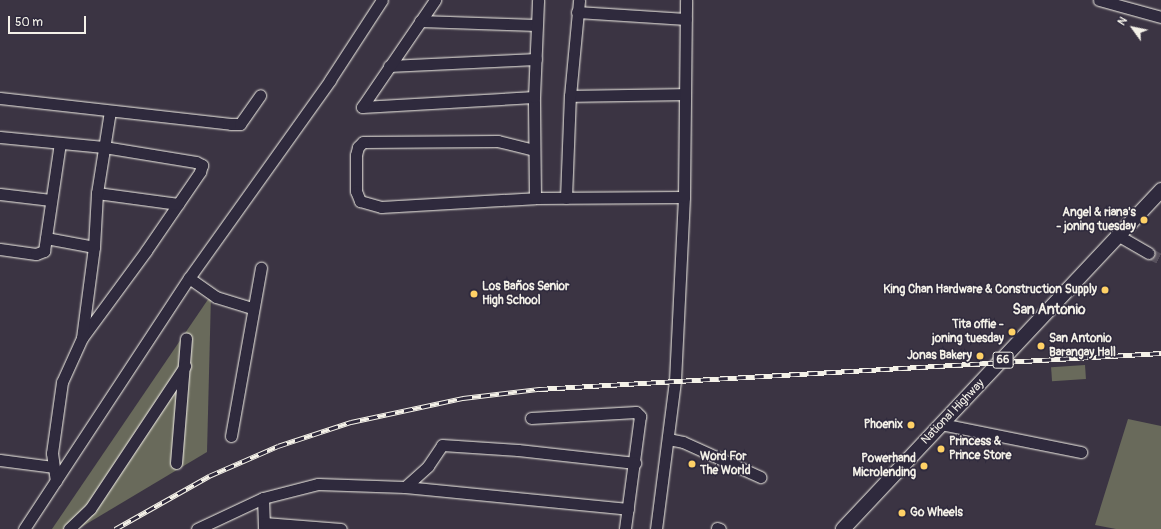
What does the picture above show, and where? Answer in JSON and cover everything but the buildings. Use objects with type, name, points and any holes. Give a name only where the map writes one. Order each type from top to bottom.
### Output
[{"type":"main road","name":"National Highway","points":[[843,529],[1161,190]]},
{"type":"street","points":[[29,527],[56,481],[189,278],[316,99],[382,0]]},
{"type":"street","points":[[435,0],[362,107],[534,97]]},
{"type":"street","points":[[535,198],[534,97],[538,0]]},
{"type":"street","points":[[566,198],[570,96],[578,0]]},
{"type":"street","points":[[656,529],[675,381],[684,197],[686,0]]},
{"type":"street","points":[[1099,0],[1161,17]]},
{"type":"street","points":[[577,12],[686,19]]},
{"type":"street","points":[[420,21],[536,25]]},
{"type":"street","points":[[389,66],[536,59]]},
{"type":"street","points":[[570,96],[685,94]]},
{"type":"street","points":[[0,98],[240,124],[260,95]]},
{"type":"street","points":[[82,338],[94,247],[97,193],[110,111]]},
{"type":"street","points":[[0,137],[104,147],[196,162],[202,165],[200,172],[178,204],[82,338],[62,382],[52,453],[56,481]]},
{"type":"street","points":[[534,150],[498,141],[363,142],[358,147],[354,174],[356,191],[360,201],[381,207],[535,198],[684,197]]},
{"type":"street","points":[[0,249],[36,254],[44,251],[60,143]]},
{"type":"street","points":[[97,193],[178,204]]},
{"type":"street","points":[[0,194],[51,200]]},
{"type":"street","points":[[1119,236],[1149,253]]},
{"type":"street","points":[[46,238],[94,247]]},
{"type":"street","points":[[231,436],[261,268]]},
{"type":"street","points":[[189,278],[216,297],[253,308]]},
{"type":"street","points":[[176,463],[185,366],[186,338]]},
{"type":"street","points":[[69,529],[90,509],[185,366]]},
{"type":"street","points":[[531,418],[636,412],[640,416],[635,463],[625,529]]},
{"type":"street","points":[[941,424],[1081,452]]},
{"type":"street","points":[[668,439],[682,442],[760,476]]},
{"type":"street","points":[[405,487],[428,466],[442,445],[518,450],[635,463]]},
{"type":"street","points":[[0,460],[53,467]]},
{"type":"street","points":[[197,529],[217,523],[263,498],[318,484],[405,487],[628,509]]},
{"type":"street","points":[[263,498],[264,526],[341,529]]},
{"type":"green space","points":[[211,295],[207,452],[78,529],[52,529]]},
{"type":"green space","points":[[1085,365],[1086,379],[1052,381],[1051,367]]},
{"type":"green space","points":[[1128,419],[1161,426],[1161,529],[1116,529],[1095,525]]},
{"type":"tunnel","points":[[1149,253],[1161,259]]},
{"type":"railway","points":[[115,529],[209,476],[278,446],[351,422],[463,398],[539,389],[1161,353]]},
{"type":"place","name":"Angel & riana's - joning tuesday","points":[[1144,220]]},
{"type":"place","name":"King Chan Hardware & Construction Supply","points":[[1105,290]]},
{"type":"place","name":"Los Baños Senior High School","points":[[474,294]]},
{"type":"place","name":"Tita offie - joning tuesday","points":[[1012,332]]},
{"type":"place","name":"San Antonio Barangay Hall","points":[[1041,346]]},
{"type":"place","name":"Jonas Bakery","points":[[980,356]]},
{"type":"place","name":"Phoenix","points":[[911,425]]},
{"type":"place","name":"Princess & Prince Store","points":[[941,449]]},
{"type":"place","name":"Word For The World","points":[[692,464]]},
{"type":"place","name":"Powerhand Microlending","points":[[924,466]]},
{"type":"place","name":"Go Wheels","points":[[902,513]]},
{"type":"district","name":"San Antonio","points":[[1049,310]]}]
